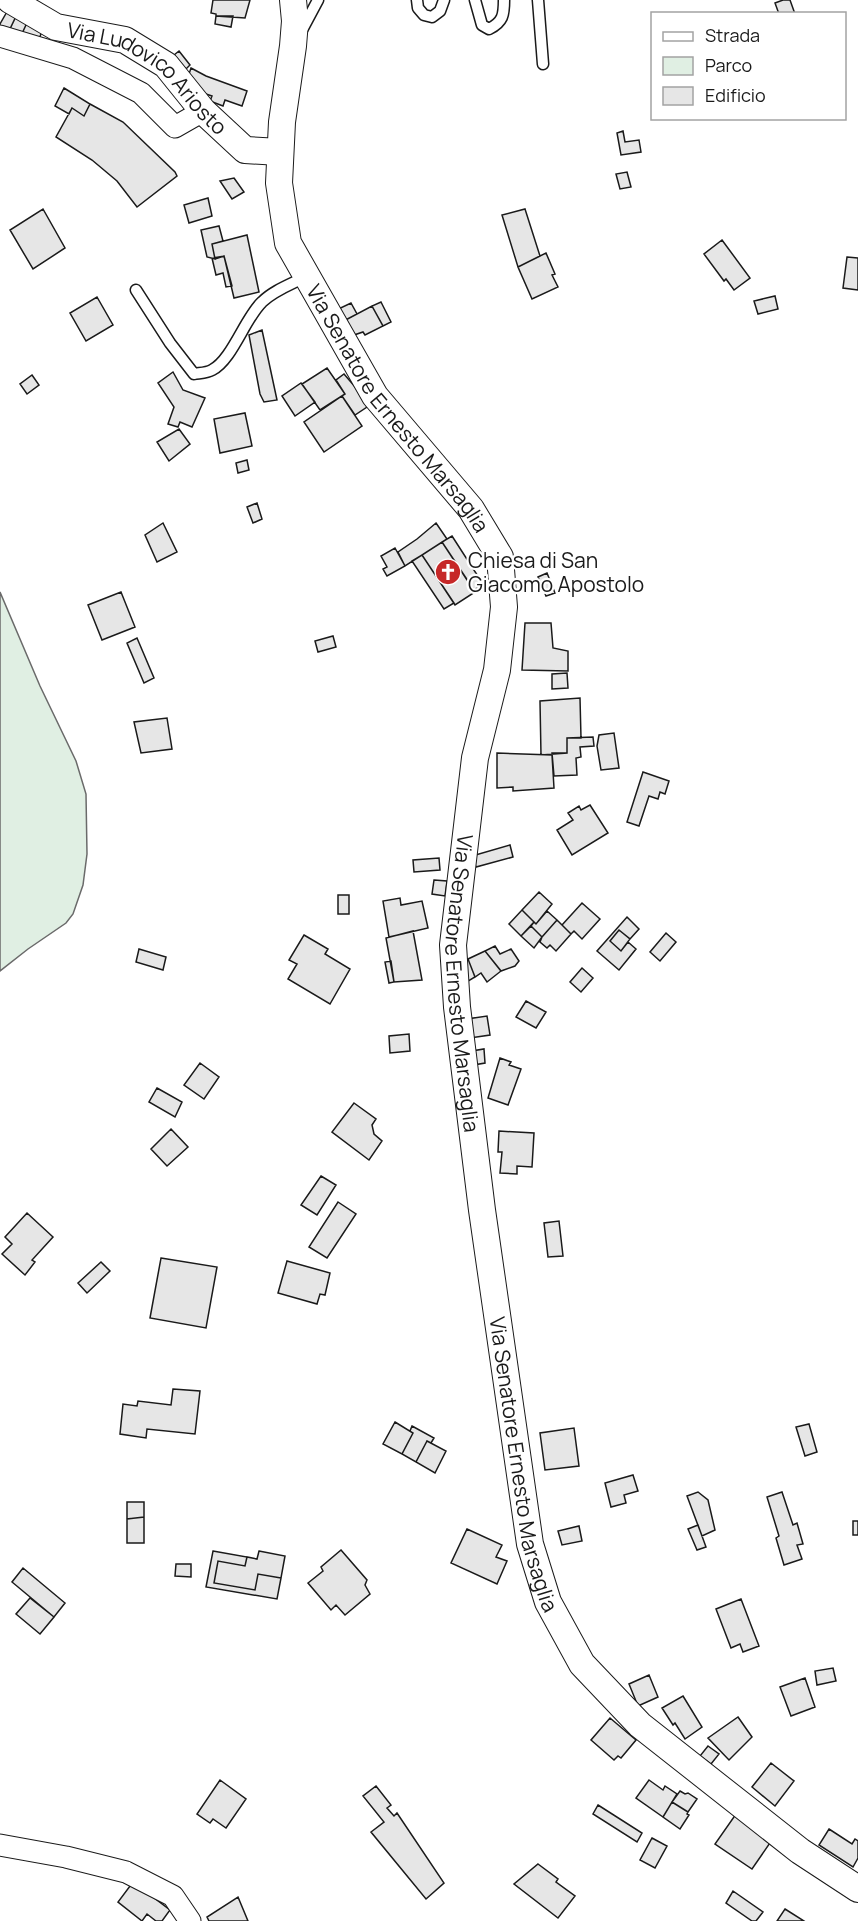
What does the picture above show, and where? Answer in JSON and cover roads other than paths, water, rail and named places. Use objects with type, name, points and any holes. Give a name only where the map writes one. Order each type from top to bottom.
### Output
[{"type":"street","name":"Via Ludovico Ariosto","points":[[10,0],[56,27],[125,40],[166,65],[203,111],[245,150],[280,152]]},
{"type":"street","name":"Via Senatore Ernesto Marsaglia","points":[[293,0],[295,21],[282,122],[279,183],[288,243],[375,396],[471,510],[500,557],[504,608],[497,670],[475,758],[453,945],[457,1007],[482,1210],[530,1544],[548,1602],[582,1664],[640,1725],[800,1851],[858,1889]]},
{"type":"street","points":[[0,36],[73,58],[141,93],[175,127],[203,111]]},
{"type":"street","points":[[0,1845],[66,1857],[126,1872],[173,1896],[190,1921]]},
{"type":"lane","points":[[293,46],[318,0]]},
{"type":"lane","points":[[417,0],[418,8],[424,15],[432,17],[440,11],[444,0]]},
{"type":"lane","points":[[476,0],[482,25],[489,29],[498,25],[504,15],[504,0]]},
{"type":"lane","points":[[538,0],[543,64]]},
{"type":"lane","points":[[136,290],[170,343],[194,374],[213,370],[229,353],[247,321],[262,302],[307,276]]},
{"type":"place","name":"Chiesa di San Giacomo Apostolo","points":[[448,572]]}]
